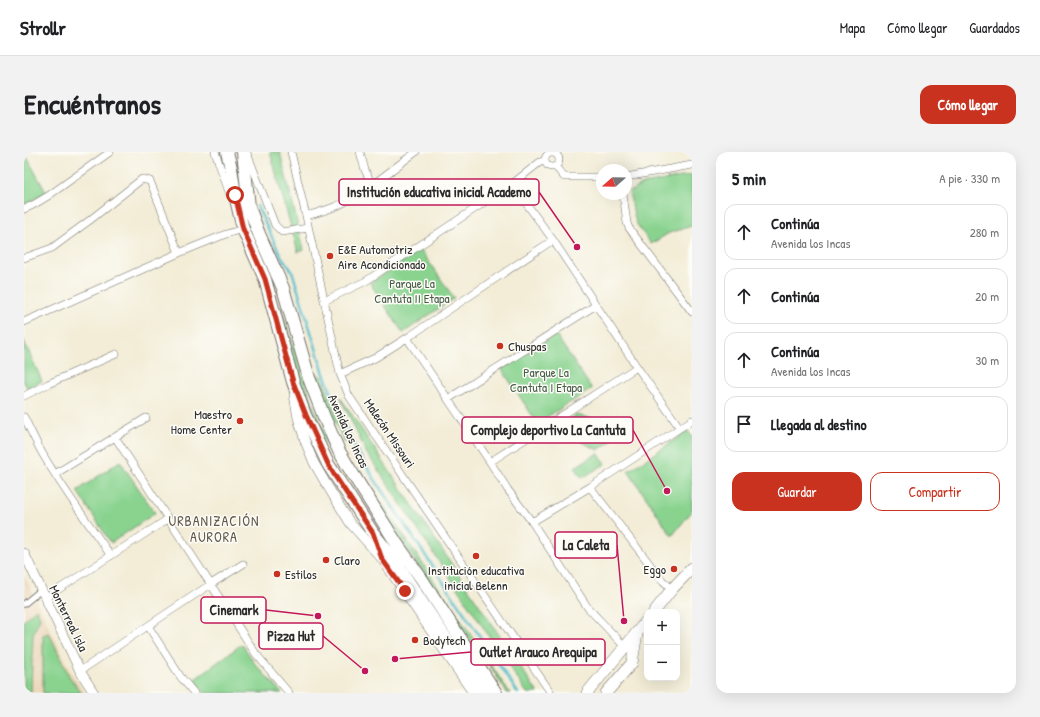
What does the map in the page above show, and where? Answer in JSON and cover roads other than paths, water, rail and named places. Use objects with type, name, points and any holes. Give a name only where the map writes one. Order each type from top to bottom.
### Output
[{"type":"main road","points":[[227,152],[243,229],[265,279],[293,382],[328,464],[373,533],[392,557],[482,693]]},
{"type":"main road","name":"Avenida los Incas","points":[[243,152],[249,207],[259,234],[283,288],[309,378],[324,417],[349,468],[397,544],[496,693]]},
{"type":"main road","points":[[373,533],[382,559]]},
{"type":"main road","points":[[656,609],[672,589],[692,568]]},
{"type":"main road","points":[[587,693],[644,624]]},
{"type":"main road","points":[[452,626],[482,662],[503,693]]},
{"type":"main road","points":[[606,693],[632,662],[637,632]]},
{"type":"street","points":[[24,209],[48,196],[110,152]]},
{"type":"street","points":[[24,322],[179,253],[226,234],[243,229],[215,152]]},
{"type":"street","points":[[246,152],[275,225],[282,232],[308,228]]},
{"type":"street","name":"Malecón Missouri","points":[[291,152],[340,374],[349,396],[551,693]]},
{"type":"street","points":[[360,152],[365,170],[372,185]]},
{"type":"street","points":[[306,216],[325,211],[339,205],[372,185],[416,152]]},
{"type":"street","points":[[545,161],[547,155],[551,153],[554,154],[557,156],[558,160],[555,166]]},
{"type":"street","points":[[545,161],[549,166],[555,166]]},
{"type":"street","points":[[324,301],[366,281],[512,184],[540,162],[545,161]]},
{"type":"street","points":[[632,176],[692,165]]},
{"type":"street","points":[[555,166],[564,177],[596,178]]},
{"type":"street","points":[[24,258],[52,248],[142,179],[150,181],[179,253]]},
{"type":"street","points":[[512,184],[553,240],[637,367],[680,428]]},
{"type":"street","points":[[624,200],[627,223],[630,228],[692,312]]},
{"type":"street","points":[[340,374],[375,358],[407,338],[553,240]]},
{"type":"street","points":[[448,399],[596,305]]},
{"type":"street","points":[[407,338],[508,490],[532,522],[588,608],[634,655]]},
{"type":"street","points":[[24,396],[116,354]]},
{"type":"street","points":[[490,462],[637,367]]},
{"type":"street","points":[[293,382],[298,418],[314,463],[350,523],[382,559],[473,693]]},
{"type":"street","points":[[24,417],[55,474],[111,556]]},
{"type":"street","points":[[55,474],[146,418]]},
{"type":"street","points":[[532,522],[590,487],[692,420]]},
{"type":"street","points":[[115,438],[256,654],[289,693]]},
{"type":"street","points":[[590,487],[662,580],[672,589]]},
{"type":"street","points":[[24,604],[111,556],[168,519]]},
{"type":"street","name":"Monterreal Isla","points":[[24,553],[80,671],[94,693]]},
{"type":"street","points":[[80,671],[210,584],[243,564]]},
{"type":"street","points":[[148,626],[180,676],[194,693]]},
{"type":"waterway","points":[[257,206],[281,256],[292,271],[324,374],[356,449],[382,491],[518,693]]},
{"type":"place","name":"Institución educativa inicial Academo","points":[[577,247]]},
{"type":"place","name":"E&E Automotriz Aire Acondicionado","points":[[330,256]]},
{"type":"place","name":"Chuspas","points":[[500,346]]},
{"type":"place","name":"Maestro Home Center","points":[[240,421]]},
{"type":"place","name":"Complejo deportivo La Cantuta","points":[[667,491]]},
{"type":"place","name":"Institución educativa inicial Belenn","points":[[476,556]]},
{"type":"place","name":"Claro","points":[[326,560]]},
{"type":"place","name":"Eggo","points":[[674,569]]},
{"type":"place","name":"Estilos","points":[[277,574]]},
{"type":"place","name":"Cinemark","points":[[318,616]]},
{"type":"place","name":"La Caleta","points":[[624,621]]},
{"type":"place","name":"Bodytech","points":[[415,640]]},
{"type":"place","name":"Outlet Arauco Arequipa","points":[[395,659]]},
{"type":"place","name":"Pizza Hut","points":[[365,671]]},
{"type":"district","name":"URBANIZACIÓN AURORA","points":[[214,528]]},
{"type":"park label","name":"Parque La Cantuta II Etapa","points":[[412,290]]},
{"type":"park label","name":"Parque La Cantuta I Etapa","points":[[546,380]]}]
